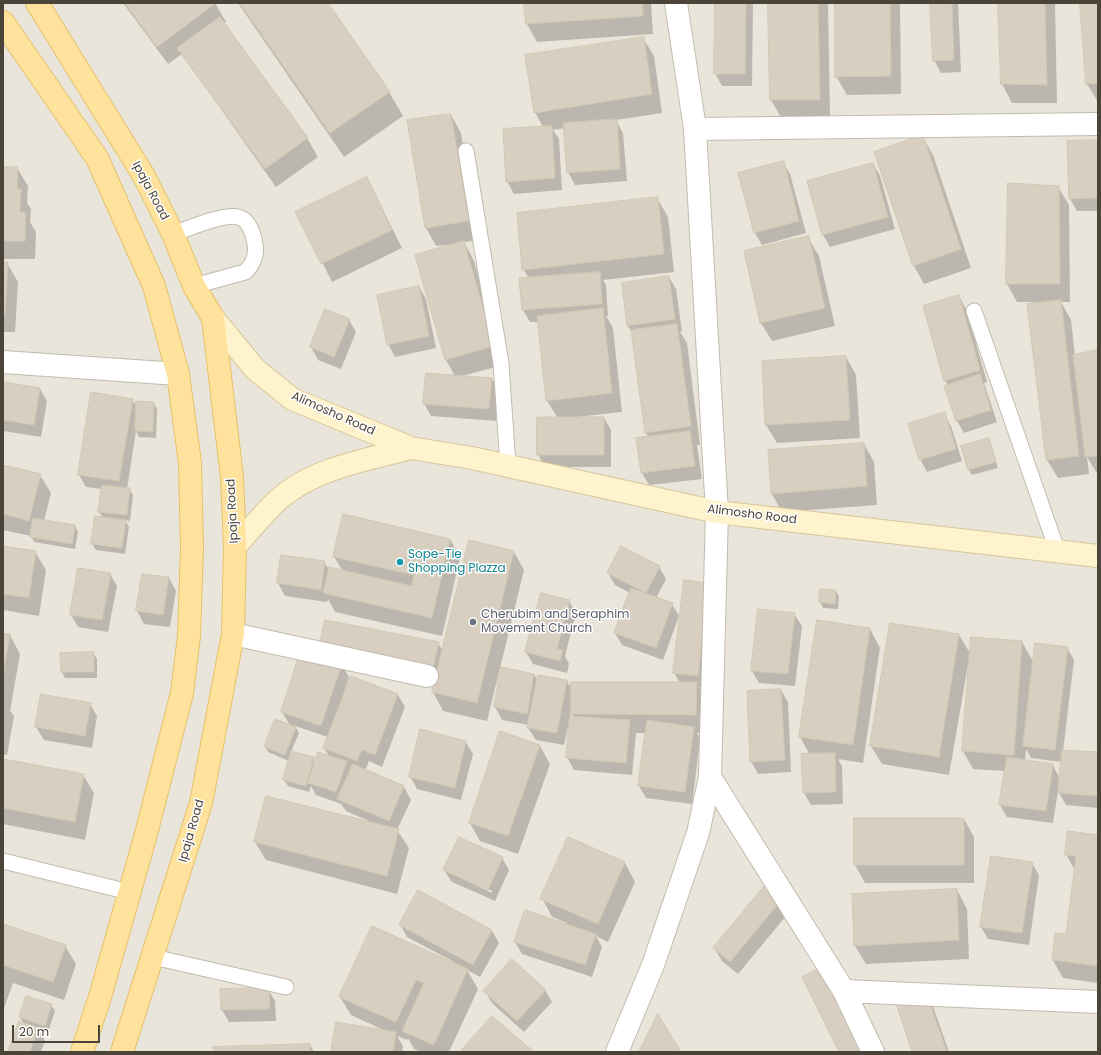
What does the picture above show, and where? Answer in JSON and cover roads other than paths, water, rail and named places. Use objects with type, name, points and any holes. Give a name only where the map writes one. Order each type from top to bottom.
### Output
[{"type":"main road","name":"Ipaja Road","points":[[36,3],[144,176],[172,234],[194,286],[212,318],[232,477],[235,547],[233,634],[201,802],[122,1052]]},
{"type":"main road","points":[[6,34],[97,158],[154,286],[178,374],[190,463],[192,548],[189,636],[182,693],[130,892],[100,997],[82,1052]]},
{"type":"main road","name":"Alimosho Road","points":[[212,318],[255,369],[292,399],[411,448],[472,458],[717,512],[1057,550],[1098,556]]},
{"type":"main road","name":"Alimosho Road","points":[[235,547],[279,499],[304,481],[339,468],[411,448]]},
{"type":"street","points":[[618,1052],[653,965],[698,833],[710,777],[717,512],[695,129],[676,3]]},
{"type":"street","points":[[695,129],[1098,124]]},
{"type":"street","points":[[3,362],[178,374]]},
{"type":"street","points":[[233,634],[427,676]]},
{"type":"street","points":[[710,777],[844,991],[873,1052]]},
{"type":"street","points":[[844,991],[1098,1002]]},
{"type":"lane","points":[[466,151],[501,363],[508,466]]},
{"type":"lane","points":[[172,234],[233,216],[246,221],[249,226],[256,245],[254,262],[250,268],[245,272],[194,286]]},
{"type":"lane","points":[[974,311],[1057,550]]},
{"type":"lane","points":[[3,861],[130,892]]},
{"type":"lane","points":[[153,957],[286,987]]},
{"type":"place","name":"Sope-Tie Shopping Plazza","points":[[400,562]]},
{"type":"place","name":"Cherubim and Seraphim Movement Church","points":[[473,622]]}]
